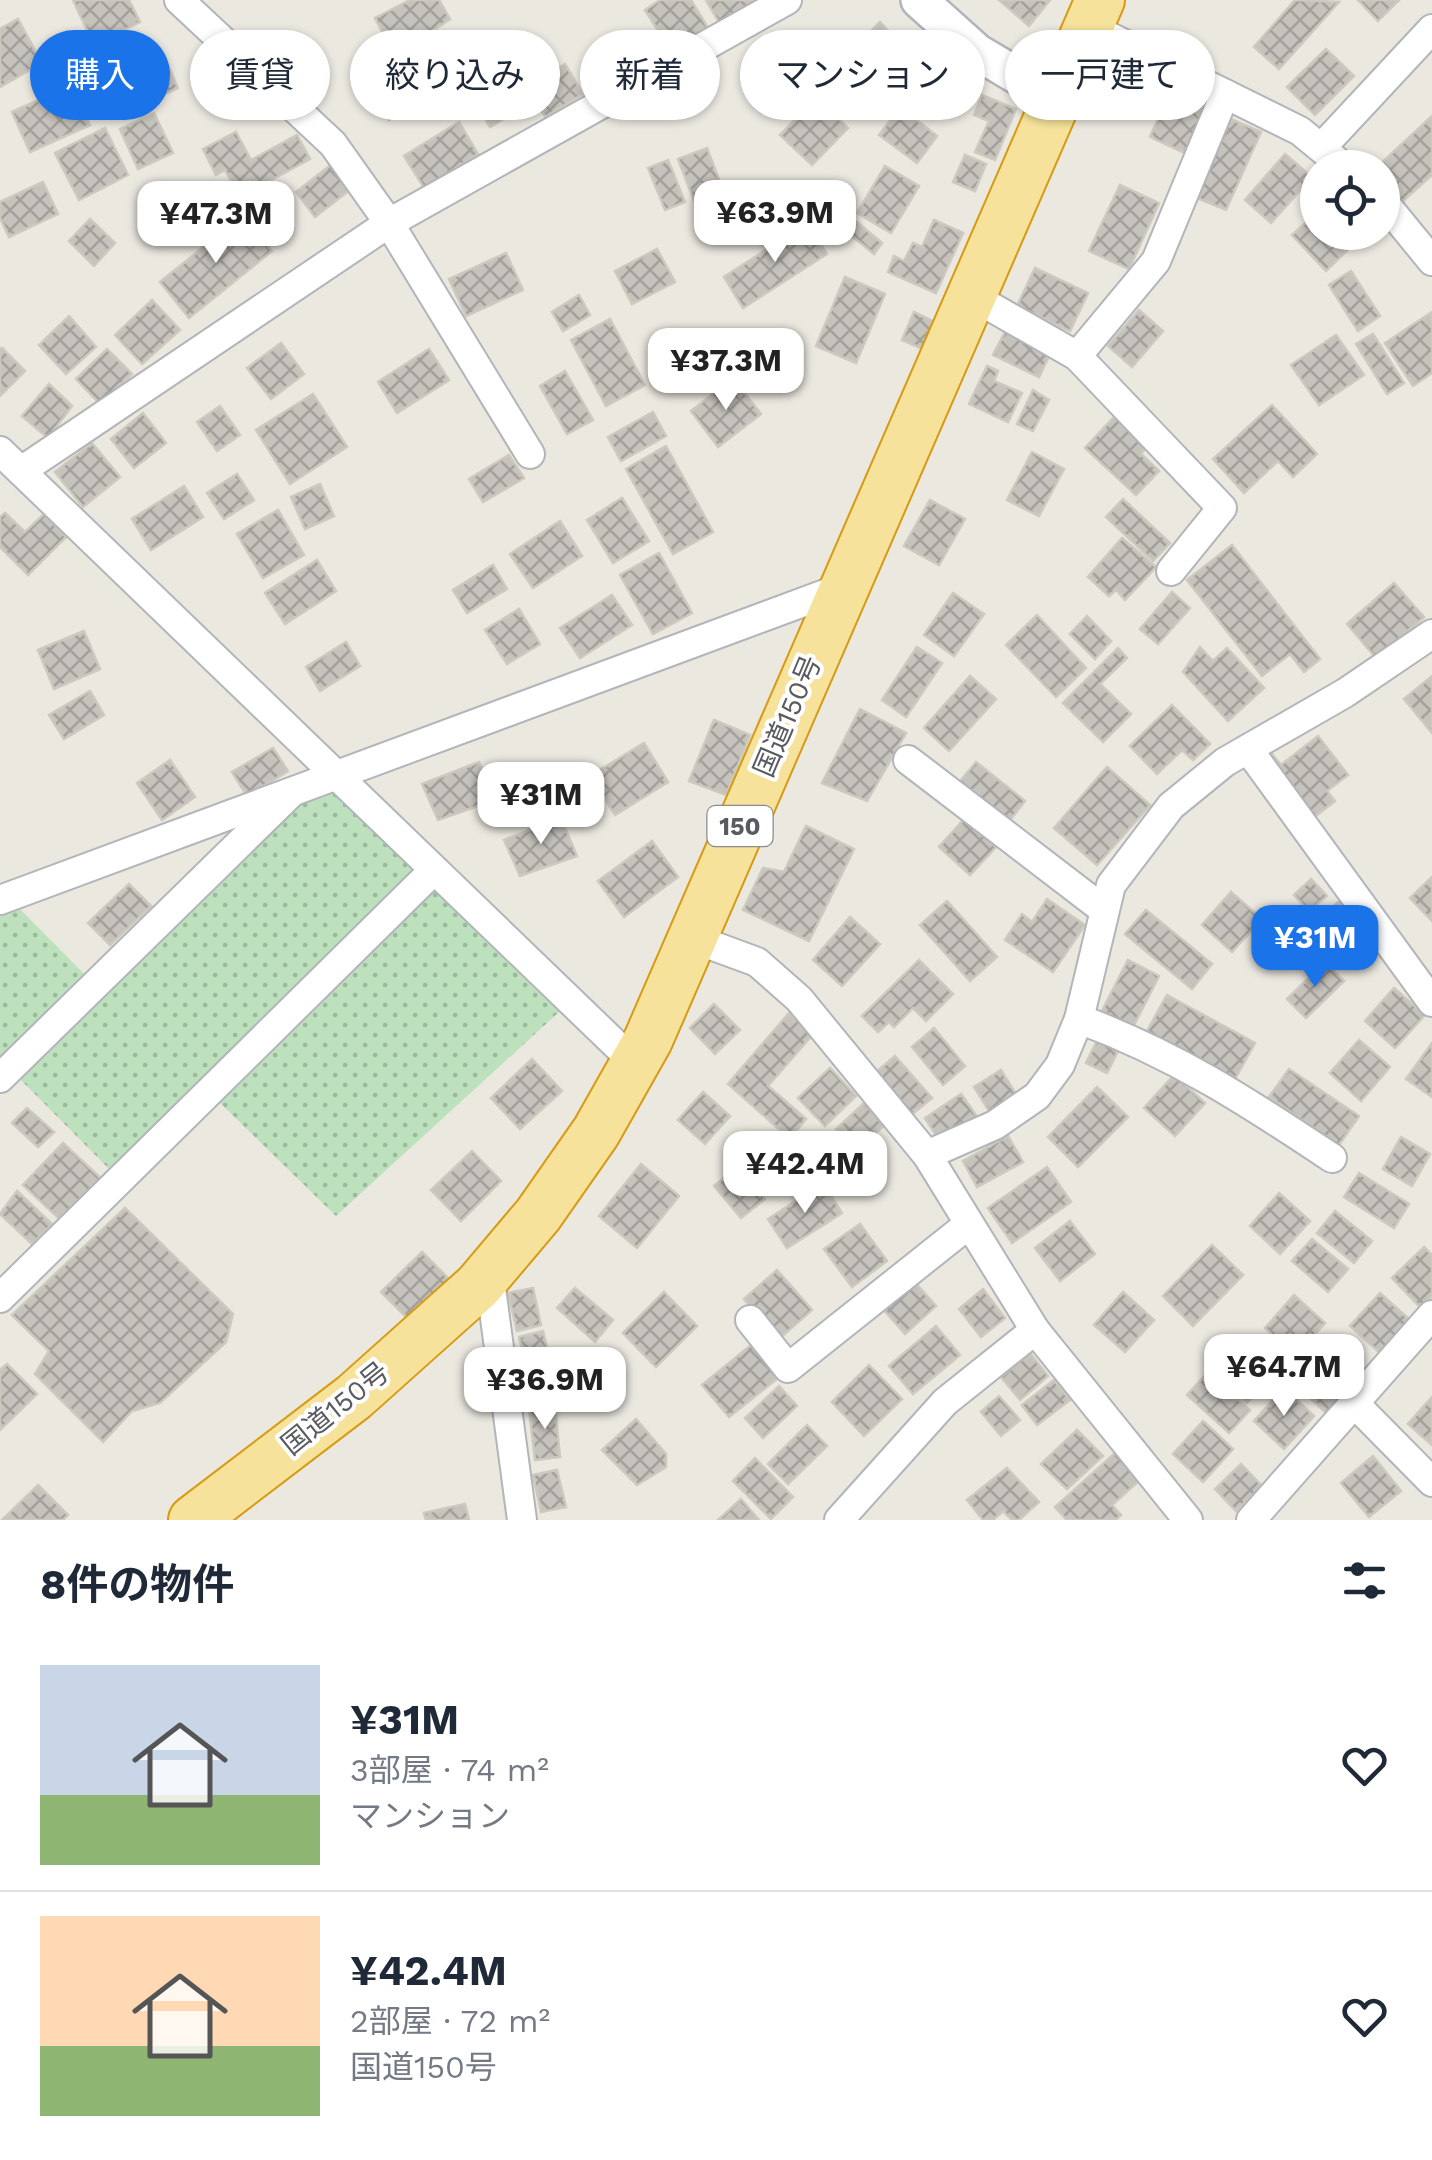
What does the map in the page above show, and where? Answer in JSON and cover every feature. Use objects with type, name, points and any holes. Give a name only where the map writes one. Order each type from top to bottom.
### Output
[{"type":"highway","name":"国道150号","points":[[193,1520],[354,1396],[489,1273],[538,1215],[596,1132],[636,1064],[1049,120]]},
{"type":"street","points":[[179,0],[333,144],[389,223],[530,454]]},
{"type":"street","points":[[21,470],[389,223],[787,0]]},
{"type":"street","points":[[919,0],[977,52],[1005,69]]},
{"type":"street","points":[[1094,13],[1325,150]]},
{"type":"street","points":[[1322,147],[1432,29]]},
{"type":"street","points":[[1078,356],[1156,260],[1225,94]]},
{"type":"street","points":[[1400,222],[1432,262]]},
{"type":"street","points":[[972,296],[1078,356],[1222,508],[1171,571]]},
{"type":"street","points":[[0,451],[636,1064]]},
{"type":"street","points":[[0,900],[844,587]]},
{"type":"street","points":[[927,1155],[995,1125],[1037,1096],[1060,1064],[1079,1019],[1111,885],[1170,806],[1248,749],[1345,693],[1432,634]]},
{"type":"street","points":[[1248,749],[1432,1002]]},
{"type":"street","points":[[908,760],[1104,910]]},
{"type":"street","points":[[0,1078],[297,787]]},
{"type":"street","points":[[0,1298],[434,870]]},
{"type":"street","points":[[692,938],[757,962],[799,998],[927,1155],[1035,1330],[1188,1520]]},
{"type":"street","points":[[1079,1019],[1138,1040],[1206,1075],[1332,1158]]},
{"type":"street","points":[[750,1320],[788,1368],[969,1224]]},
{"type":"street","points":[[489,1273],[522,1520]]},
{"type":"street","points":[[1255,1518],[1432,1315]]},
{"type":"street","points":[[839,1520],[945,1402],[1035,1330]]},
{"type":"street","points":[[1354,1403],[1432,1482]]},
{"type":"green space","points":[[335,773],[571,1001],[336,1216],[209,1092],[120,1180],[10,1069],[0,1078],[0,900],[8,897],[95,985],[297,787]]},
{"type":"building","points":[[73,0],[129,0],[140,22],[124,30],[87,30]]},
{"type":"building","points":[[410,0],[439,0],[450,19],[434,30],[381,30],[375,18]]},
{"type":"building","points":[[660,0],[691,0],[709,30],[658,30],[645,10]]},
{"type":"building","points":[[706,0],[757,0],[759,3],[721,26]]},
{"type":"building","points":[[999,0],[1050,0],[1029,26]]},
{"type":"building","points":[[1295,0],[1339,2],[1279,69],[1254,47]]},
{"type":"building","points":[[1358,0],[1399,0],[1378,21]]},
{"type":"building","points":[[18,19],[30,41],[30,70],[0,87],[0,29]]},
{"type":"building","points":[[1326,49],[1354,76],[1315,115],[1287,87]]},
{"type":"building","points":[[565,64],[580,96],[560,108],[560,67]]},
{"type":"building","points":[[170,70],[178,88],[170,92]]},
{"type":"building","points":[[985,96],[1005,104],[1005,120],[1011,120],[995,160],[975,152],[989,121],[985,119]]},
{"type":"building","points":[[30,104],[30,120],[88,120],[90,125],[30,152],[12,112]]},
{"type":"building","points":[[1432,116],[1432,175],[1402,202],[1400,150],[1395,150]]},
{"type":"building","points":[[1231,119],[1261,132],[1226,210],[1197,198]]},
{"type":"building","points":[[139,120],[157,120],[173,153],[138,169],[120,129]]},
{"type":"building","points":[[795,120],[840,120],[848,128],[812,165],[780,135]]},
{"type":"building","points":[[890,120],[917,120],[937,136],[917,163],[879,135]]},
{"type":"building","points":[[1157,120],[1203,120],[1187,154],[1150,137]]},
{"type":"building","points":[[459,122],[478,154],[424,188],[404,156]]},
{"type":"building","points":[[105,128],[128,175],[79,200],[55,153]]},
{"type":"building","points":[[236,132],[251,160],[297,135],[310,159],[240,197],[225,170],[216,175],[203,149]]},
{"type":"building","points":[[707,148],[723,190],[694,201],[678,159]]},
{"type":"building","points":[[1285,154],[1300,167],[1300,190],[1271,223],[1245,200]]},
{"type":"building","points":[[965,155],[986,164],[975,191],[953,182]]},
{"type":"building","points":[[668,160],[685,202],[665,210],[648,168]]},
{"type":"building","points":[[332,164],[351,189],[315,217],[296,192]]},
{"type":"building","points":[[885,166],[919,186],[891,233],[857,213]]},
{"type":"building","points":[[43,182],[58,214],[9,237],[0,218],[0,202]]},
{"type":"building","points":[[187,184],[206,210],[172,237],[152,211]]},
{"type":"building","points":[[1120,185],[1159,203],[1129,269],[1089,251]]},
{"type":"building","points":[[243,215],[272,251],[189,318],[160,282]]},
{"type":"building","points":[[90,219],[115,243],[94,266],[69,241]]},
{"type":"building","points":[[934,220],[963,233],[936,293],[888,272],[894,256],[904,261],[913,243],[922,247]]},
{"type":"building","points":[[857,222],[882,243],[874,254],[848,233]]},
{"type":"building","points":[[807,223],[827,254],[743,308],[724,277]]},
{"type":"building","points":[[1300,228],[1300,243],[1292,235]]},
{"type":"building","points":[[657,249],[675,282],[632,304],[615,271]]},
{"type":"building","points":[[1306,250],[1348,250],[1326,271]]},
{"type":"building","points":[[506,253],[523,290],[466,316],[449,279]]},
{"type":"building","points":[[1035,268],[1088,293],[1070,331],[1017,306]]},
{"type":"building","points":[[1351,271],[1380,316],[1358,331],[1329,285]]},
{"type":"building","points":[[845,277],[885,294],[856,363],[816,346]]},
{"type":"building","points":[[579,295],[590,315],[563,331],[552,312]]},
{"type":"building","points":[[152,300],[180,330],[142,364],[115,335]]},
{"type":"building","points":[[1139,310],[1163,331],[1132,367],[1108,346]]},
{"type":"building","points":[[914,312],[935,322],[923,349],[902,340]]},
{"type":"building","points":[[1432,312],[1432,373],[1413,386],[1385,343]]},
{"type":"building","points":[[69,316],[96,347],[66,374],[39,345]]},
{"type":"building","points":[[610,319],[645,385],[606,406],[571,340]]},
{"type":"building","points":[[1006,330],[1051,352],[1039,377],[993,355]]},
{"type":"building","points":[[1373,334],[1404,383],[1387,394],[1356,344]]},
{"type":"building","points":[[1336,335],[1364,375],[1319,405],[1291,365]]},
{"type":"building","points":[[281,343],[304,374],[271,399],[247,368]]},
{"type":"building","points":[[0,349],[25,371],[0,396]]},
{"type":"building","points":[[107,349],[132,374],[100,404],[76,379]]},
{"type":"building","points":[[429,349],[449,380],[397,413],[378,382]]},
{"type":"building","points":[[987,366],[998,371],[994,381],[1022,393],[1008,422],[969,404]]},
{"type":"building","points":[[565,371],[593,420],[567,434],[540,386]]},
{"type":"building","points":[[733,378],[761,414],[718,447],[691,411]]},
{"type":"building","points":[[49,384],[72,406],[48,438],[22,416]]},
{"type":"building","points":[[1033,390],[1049,400],[1033,431],[1017,424]]},
{"type":"building","points":[[313,394],[347,447],[290,484],[256,430]]},
{"type":"building","points":[[1272,405],[1317,454],[1293,477],[1278,461],[1244,493],[1213,459]]},
{"type":"building","points":[[220,406],[240,435],[217,451],[197,422]]},
{"type":"building","points":[[653,412],[666,436],[621,461],[608,437]]},
{"type":"building","points":[[143,413],[166,443],[134,468],[111,439]]},
{"type":"building","points":[[1116,415],[1148,445],[1141,454],[1159,471],[1136,495],[1085,448]]},
{"type":"building","points":[[92,443],[120,477],[83,507],[55,472]]},
{"type":"building","points":[[666,446],[713,532],[673,554],[626,469]]},
{"type":"building","points":[[1032,452],[1064,469],[1039,516],[1007,500]]},
{"type":"building","points":[[509,455],[524,478],[483,502],[469,479]]},
{"type":"building","points":[[237,474],[254,500],[224,519],[207,493]]},
{"type":"building","points":[[320,484],[334,516],[305,529],[291,497]]},
{"type":"building","points":[[184,486],[203,517],[151,550],[132,519]]},
{"type":"building","points":[[622,498],[649,541],[613,563],[587,520]]},
{"type":"building","points":[[1123,499],[1170,543],[1153,561],[1106,517]]},
{"type":"building","points":[[930,500],[965,519],[939,565],[904,546]]},
{"type":"building","points":[[278,510],[304,555],[263,578],[237,534]]},
{"type":"building","points":[[5,513],[25,532],[44,514],[66,537],[28,575],[0,547],[0,517]]},
{"type":"building","points":[[560,521],[582,556],[533,588],[510,554]]},
{"type":"building","points":[[1122,538],[1156,567],[1125,600],[1116,590],[1109,596],[1088,577]]},
{"type":"building","points":[[1232,545],[1320,659],[1304,672],[1290,654],[1262,676],[1187,580]]},
{"type":"building","points":[[659,553],[692,613],[653,634],[620,575]]},
{"type":"building","points":[[317,560],[336,591],[285,624],[265,593]]},
{"type":"building","points":[[493,565],[507,589],[467,613],[453,590]]},
{"type":"building","points":[[1394,583],[1424,617],[1376,658],[1347,624]]},
{"type":"building","points":[[1172,592],[1190,608],[1158,644],[1140,629]]},
{"type":"building","points":[[953,593],[984,614],[954,656],[924,635]]},
{"type":"building","points":[[612,595],[632,625],[580,658],[560,628]]},
{"type":"building","points":[[519,609],[540,644],[507,664],[485,630]]},
{"type":"building","points":[[1037,615],[1086,668],[1056,697],[1006,645]]},
{"type":"building","points":[[1087,616],[1111,641],[1095,659],[1070,634]]},
{"type":"building","points":[[84,631],[100,669],[54,689],[38,650]]},
{"type":"building","points":[[346,642],[360,666],[320,691],[306,667]]},
{"type":"building","points":[[917,647],[942,663],[906,717],[882,700]]},
{"type":"building","points":[[1200,647],[1213,661],[1227,648],[1264,688],[1228,721],[1183,672]]},
{"type":"building","points":[[1118,648],[1127,658],[1100,684],[1131,714],[1103,742],[1063,703]]},
{"type":"building","points":[[970,676],[996,699],[949,751],[924,728]]},
{"type":"building","points":[[1432,676],[1432,733],[1404,699]]},
{"type":"building","points":[[90,691],[104,715],[64,739],[49,715]]},
{"type":"building","points":[[1172,705],[1210,744],[1193,760],[1182,750],[1157,774],[1130,746]]},
{"type":"building","points":[[860,709],[906,733],[867,801],[822,783]]},
{"type":"building","points":[[714,720],[750,735],[726,795],[689,781]]},
{"type":"building","points":[[1318,736],[1348,775],[1327,791],[1335,801],[1309,821],[1263,761],[1272,754],[1281,765]]},
{"type":"building","points":[[644,743],[668,782],[615,815],[590,776]]},
{"type":"building","points":[[273,748],[288,771],[247,796],[232,772]]},
{"type":"building","points":[[170,760],[195,797],[162,820],[137,783]]},
{"type":"building","points":[[479,762],[495,800],[438,820],[422,784]]},
{"type":"building","points":[[976,762],[1025,801],[1007,824],[957,785]]},
{"type":"building","points":[[1107,767],[1150,805],[1097,865],[1054,828]]},
{"type":"building","points":[[561,818],[577,856],[520,876],[504,840]]},
{"type":"building","points":[[965,818],[996,847],[970,875],[939,847]]},
{"type":"building","points":[[806,826],[854,849],[809,941],[743,910],[763,868],[784,872]]},
{"type":"building","points":[[652,841],[678,877],[624,917],[598,881]]},
{"type":"building","points":[[1432,877],[1432,921],[1410,898]]},
{"type":"building","points":[[1311,879],[1327,896],[1309,911],[1294,895]]},
{"type":"building","points":[[129,884],[151,906],[110,945],[88,923]]},
{"type":"building","points":[[1231,892],[1262,919],[1232,952],[1202,925]]},
{"type":"building","points":[[1047,899],[1085,925],[1053,972],[1005,940],[1022,914],[1032,922]]},
{"type":"building","points":[[947,901],[997,957],[970,981],[920,925]]},
{"type":"building","points":[[1338,902],[1355,919],[1331,942],[1315,923]]},
{"type":"building","points":[[1146,910],[1212,964],[1192,989],[1125,934]]},
{"type":"building","points":[[850,917],[880,944],[842,986],[813,960]]},
{"type":"building","points":[[919,960],[953,994],[926,1021],[913,1008],[894,1027],[889,1022],[878,1032],[862,1016]]},
{"type":"building","points":[[1128,960],[1159,976],[1133,1027],[1102,1011]]},
{"type":"building","points":[[1325,962],[1344,981],[1306,1018],[1287,999]]},
{"type":"building","points":[[1394,988],[1425,1015],[1395,1048],[1365,1021]]},
{"type":"building","points":[[1167,995],[1255,1043],[1235,1079],[1147,1031]]},
{"type":"building","points":[[714,1004],[740,1030],[715,1054],[690,1028]]},
{"type":"building","points":[[789,1013],[813,1034],[768,1086],[806,1119],[790,1139],[728,1084]]},
{"type":"building","points":[[934,1028],[965,1066],[943,1085],[912,1047]]},
{"type":"building","points":[[1098,1039],[1119,1049],[1107,1073],[1086,1063]]},
{"type":"building","points":[[1359,1040],[1390,1067],[1361,1101],[1330,1073]]},
{"type":"building","points":[[1432,1043],[1432,1097],[1406,1079]]},
{"type":"building","points":[[895,1056],[932,1098],[910,1116],[874,1074]]},
{"type":"building","points":[[532,1059],[562,1091],[520,1129],[491,1098]]},
{"type":"building","points":[[830,1068],[856,1096],[825,1126],[798,1098]]},
{"type":"building","points":[[1289,1069],[1359,1116],[1339,1145],[1269,1097]]},
{"type":"building","points":[[1001,1070],[1016,1094],[989,1111],[974,1087]]},
{"type":"building","points":[[1174,1075],[1205,1103],[1175,1136],[1144,1108]]},
{"type":"building","points":[[1097,1087],[1128,1117],[1078,1167],[1048,1137]]},
{"type":"building","points":[[703,1092],[730,1116],[705,1144],[678,1120]]},
{"type":"building","points":[[961,1094],[978,1118],[941,1143],[925,1118]]},
{"type":"building","points":[[864,1103],[884,1126],[855,1150],[836,1129]]},
{"type":"building","points":[[27,1108],[54,1132],[38,1147],[12,1123]]},
{"type":"building","points":[[1008,1136],[1023,1162],[977,1187],[963,1161]]},
{"type":"building","points":[[1401,1137],[1430,1154],[1412,1186],[1383,1169]]},
{"type":"building","points":[[773,1138],[792,1160],[756,1189],[765,1199],[741,1218],[714,1186]]},
{"type":"building","points":[[63,1143],[107,1184],[67,1226],[23,1185]]},
{"type":"building","points":[[472,1151],[501,1181],[461,1221],[431,1190]]},
{"type":"building","points":[[641,1164],[679,1196],[637,1248],[599,1216]]},
{"type":"building","points":[[1047,1167],[1071,1202],[1012,1243],[988,1208]]},
{"type":"building","points":[[1359,1173],[1409,1204],[1394,1228],[1344,1197]]},
{"type":"building","points":[[823,1183],[842,1213],[787,1248],[768,1219]]},
{"type":"building","points":[[17,1191],[52,1224],[32,1244],[0,1214]]},
{"type":"building","points":[[1279,1193],[1310,1221],[1280,1254],[1250,1226]]},
{"type":"building","points":[[125,1208],[233,1314],[226,1342],[160,1403],[132,1411],[103,1442],[35,1374],[49,1351],[12,1315]]},
{"type":"building","points":[[1335,1211],[1372,1241],[1354,1263],[1317,1233]]},
{"type":"building","points":[[1070,1221],[1095,1254],[1060,1281],[1035,1248]]},
{"type":"building","points":[[860,1224],[887,1261],[852,1287],[824,1249]]},
{"type":"building","points":[[1312,1239],[1348,1269],[1328,1292],[1292,1261]]},
{"type":"building","points":[[1212,1245],[1243,1275],[1193,1326],[1163,1296]]},
{"type":"building","points":[[1424,1247],[1432,1255],[1432,1296],[1420,1307],[1392,1278]]},
{"type":"building","points":[[422,1252],[452,1282],[411,1322],[381,1292]]},
{"type":"building","points":[[777,1270],[812,1310],[779,1339],[744,1299]]},
{"type":"building","points":[[913,1280],[936,1306],[905,1334],[881,1307]]},
{"type":"building","points":[[533,1288],[541,1325],[517,1331],[508,1293]]},
{"type":"building","points":[[575,1288],[613,1320],[595,1342],[557,1308]]},
{"type":"building","points":[[983,1289],[1005,1318],[981,1337],[959,1309]]},
{"type":"building","points":[[664,1292],[697,1326],[656,1367],[623,1333]]},
{"type":"building","points":[[1123,1292],[1154,1320],[1125,1352],[1094,1325]]},
{"type":"building","points":[[1380,1293],[1410,1320],[1380,1353],[1350,1326]]},
{"type":"building","points":[[1294,1295],[1325,1323],[1295,1356],[1265,1328]]},
{"type":"building","points":[[936,1326],[960,1355],[913,1394],[889,1366]]},
{"type":"building","points":[[543,1331],[556,1384],[532,1390],[519,1337]]},
{"type":"building","points":[[1246,1342],[1276,1370],[1247,1403],[1216,1376]]},
{"type":"building","points":[[751,1345],[778,1378],[729,1417],[702,1385]]},
{"type":"building","points":[[1030,1353],[1048,1376],[1020,1400],[1001,1377]]},
{"type":"building","points":[[1325,1353],[1356,1380],[1326,1413],[1296,1385]]},
{"type":"building","points":[[7,1364],[37,1394],[0,1430],[0,1370]]},
{"type":"building","points":[[869,1365],[902,1399],[864,1436],[832,1402]]},
{"type":"building","points":[[1208,1372],[1250,1410],[1229,1433],[1187,1395]]},
{"type":"building","points":[[1054,1380],[1070,1400],[1037,1425],[1022,1405]]},
{"type":"building","points":[[779,1386],[797,1406],[763,1438],[745,1418]]},
{"type":"building","points":[[1284,1388],[1314,1416],[1284,1449],[1254,1421]]},
{"type":"building","points":[[999,1396],[1020,1420],[1001,1436],[981,1412]]},
{"type":"building","points":[[1432,1397],[1432,1445],[1408,1424]]},
{"type":"building","points":[[555,1405],[560,1457],[535,1460],[529,1408]]},
{"type":"building","points":[[636,1419],[666,1454],[666,1467],[637,1485],[602,1450]]},
{"type":"building","points":[[1203,1421],[1233,1449],[1203,1482],[1173,1454]]},
{"type":"building","points":[[807,1425],[827,1446],[788,1484],[768,1464]]},
{"type":"building","points":[[1077,1430],[1103,1456],[1067,1489],[1041,1464]]},
{"type":"building","points":[[1115,1453],[1140,1480],[1112,1505],[1121,1515],[1116,1520],[1067,1520],[1055,1507]]},
{"type":"building","points":[[1373,1456],[1401,1491],[1369,1517],[1341,1483]]},
{"type":"building","points":[[755,1458],[793,1497],[771,1519],[733,1481]]},
{"type":"building","points":[[1241,1464],[1262,1486],[1236,1511],[1215,1489]]},
{"type":"building","points":[[1007,1468],[1039,1502],[1019,1520],[1012,1520],[1003,1511],[993,1520],[983,1520],[967,1500]]},
{"type":"building","points":[[557,1470],[566,1507],[541,1512],[533,1475]]},
{"type":"building","points":[[38,1485],[68,1515],[63,1520],[2,1520]]},
{"type":"building","points":[[741,1499],[759,1520],[718,1520]]},
{"type":"building","points":[[465,1504],[469,1520],[426,1520],[424,1513]]}]
